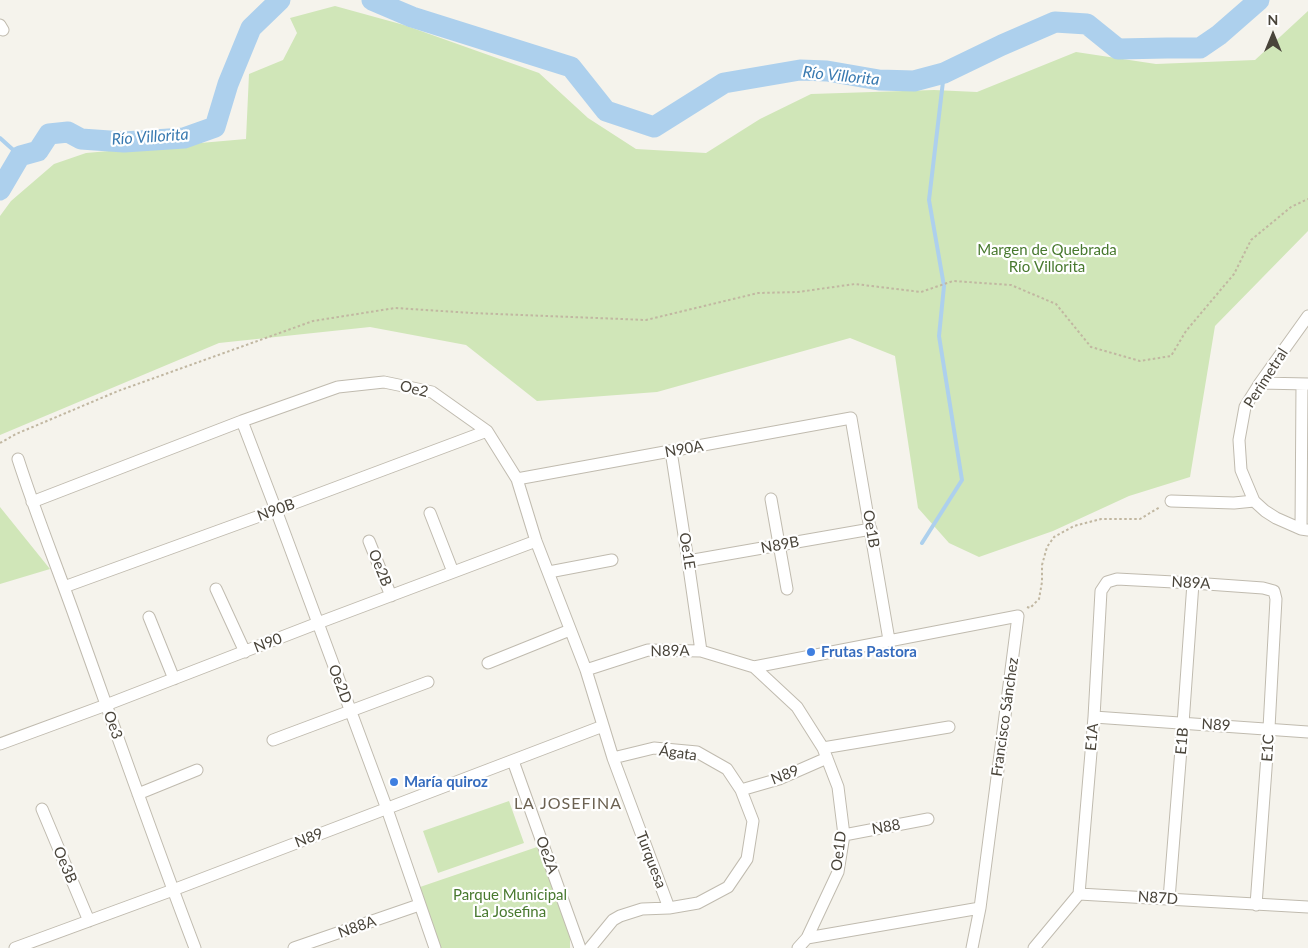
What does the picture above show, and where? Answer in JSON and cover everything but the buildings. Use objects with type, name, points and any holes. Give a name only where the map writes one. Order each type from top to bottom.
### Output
[{"type":"street","name":"Perimetral","points":[[1254,501],[1242,470],[1239,440],[1245,407],[1308,316]]},
{"type":"street","name":"Oe2","points":[[32,502],[242,421],[338,387],[384,382],[432,392],[487,430],[517,479],[536,541],[586,670],[603,726]]},
{"type":"street","points":[[1171,501],[1234,503],[1254,501],[1276,518],[1304,530],[1305,384],[1260,383]]},
{"type":"street","name":"N90A","points":[[517,479],[851,418]]},
{"type":"street","name":"Oe1B","points":[[851,418],[889,640]]},
{"type":"street","name":"Oe2D","points":[[242,421],[387,809],[435,948]]},
{"type":"street","name":"N90B","points":[[64,587],[276,510],[487,430]]},
{"type":"street","name":"Oe1E","points":[[670,452],[701,651]]},
{"type":"street","name":"Oe3","points":[[18,459],[195,948]]},
{"type":"street","points":[[771,499],[787,589]]},
{"type":"street","points":[[430,513],[454,572]]},
{"type":"street","name":"N89B","points":[[688,561],[871,529]]},
{"type":"street","name":"Oe2B","points":[[370,540],[391,596]]},
{"type":"street","name":"N90","points":[[0,744],[536,541]]},
{"type":"street","points":[[549,572],[612,560]]},
{"type":"street","name":"N89A","points":[[1107,582],[1117,579],[1193,583],[1263,588],[1274,591]]},
{"type":"street","name":"E1A","points":[[1079,894],[1094,717],[1101,591],[1107,582]]},
{"type":"street","name":"E1B","points":[[1169,899],[1193,583]]},
{"type":"street","points":[[216,589],[245,652]]},
{"type":"street","name":"E1C","points":[[1256,905],[1269,728],[1276,599],[1274,591]]},
{"type":"street","points":[[889,640],[1018,616]]},
{"type":"street","name":"Francisco Sánchez","points":[[972,948],[980,908],[1018,616]]},
{"type":"street","points":[[150,617],[174,679]]},
{"type":"street","points":[[488,663],[570,630]]},
{"type":"street","name":"N89A","points":[[754,667],[889,640]]},
{"type":"street","name":"N89A","points":[[586,670],[648,650],[701,651],[754,667],[797,707],[825,753]]},
{"type":"street","points":[[273,740],[428,682]]},
{"type":"street","name":"N89","points":[[1094,717],[1308,732]]},
{"type":"street","name":"N89","points":[[15,948],[173,890],[603,726]]},
{"type":"street","name":"Turquesa","points":[[603,726],[613,758],[669,908]]},
{"type":"street","name":"N89","points":[[741,790],[779,779],[825,753],[949,727]]},
{"type":"street","name":"Ágata","points":[[613,758],[654,748],[697,752],[727,769],[741,790],[753,821],[746,859],[728,887],[698,904],[669,908]]},
{"type":"street","name":"Oe1D","points":[[798,948],[807,938],[838,872],[844,835],[838,787],[825,753]]},
{"type":"street","name":"Oe2A","points":[[513,761],[580,948]]},
{"type":"street","points":[[138,794],[197,770]]},
{"type":"street","name":"Oe3B","points":[[42,809],[89,921]]},
{"type":"street","name":"N88","points":[[844,835],[928,819]]},
{"type":"street","points":[[1034,948],[1079,894]]},
{"type":"street","name":"N87D","points":[[1079,894],[1308,907]]},
{"type":"street","name":"N88A","points":[[294,948],[420,905]]},
{"type":"street","points":[[590,948],[614,920],[620,916],[642,908],[669,908]]},
{"type":"street","points":[[807,938],[980,908]]},
{"type":"path","points":[[0,443],[16,434],[118,391],[313,321],[395,308],[646,320],[758,293],[798,292],[855,284],[921,292],[953,281],[1010,285],[1056,304],[1091,347],[1140,361],[1171,356],[1186,330],[1234,274],[1251,240],[1291,207],[1308,199]]},
{"type":"path","points":[[1018,616],[1018,605],[1030,608],[1039,599],[1042,565],[1047,547],[1054,537],[1074,526],[1101,519],[1140,519],[1171,501]]},
{"type":"green space","name":"Margen de Quebrada Río Villorita","points":[[335,6],[404,25],[539,73],[588,118],[636,149],[706,153],[760,119],[811,94],[934,90],[977,92],[1076,52],[1156,64],[1255,60],[1308,11],[1308,231],[1215,326],[1190,477],[1129,496],[1053,531],[979,557],[949,543],[918,508],[895,356],[850,338],[657,392],[537,401],[466,345],[370,327],[219,343],[0,435],[0,216],[11,201],[54,164],[86,153],[246,139],[249,74],[283,60],[297,33],[290,18]]},
{"type":"green space","points":[[0,507],[50,569],[0,584]]},
{"type":"green space","points":[[509,801],[524,843],[438,873],[423,831]]},
{"type":"green space","name":"Parque Municipal La Josefina","points":[[537,847],[570,934],[570,948],[441,948],[420,887]]},
{"type":"waterway","name":"Río Villorita","points":[[0,190],[20,156],[38,151],[49,134],[68,132],[81,139],[124,142],[184,138],[215,127],[228,84],[251,28],[280,0]]},
{"type":"waterway","name":"Río Villorita","points":[[372,0],[412,17],[571,67],[606,111],[654,127],[724,83],[800,70],[827,71],[879,80],[914,81],[944,73],[1055,22],[1087,24],[1118,49],[1200,48],[1219,35],[1259,0]]},
{"type":"waterway","points":[[922,543],[962,480],[939,336],[944,286],[929,200],[944,73]]},
{"type":"waterway","points":[[0,138],[20,156]]},
{"type":"place","name":"Frutas Pastora","points":[[811,652]]},
{"type":"place","name":"María quiroz","points":[[394,782]]},
{"type":"district","name":"LA JOSEFINA","points":[[568,804]]}]
